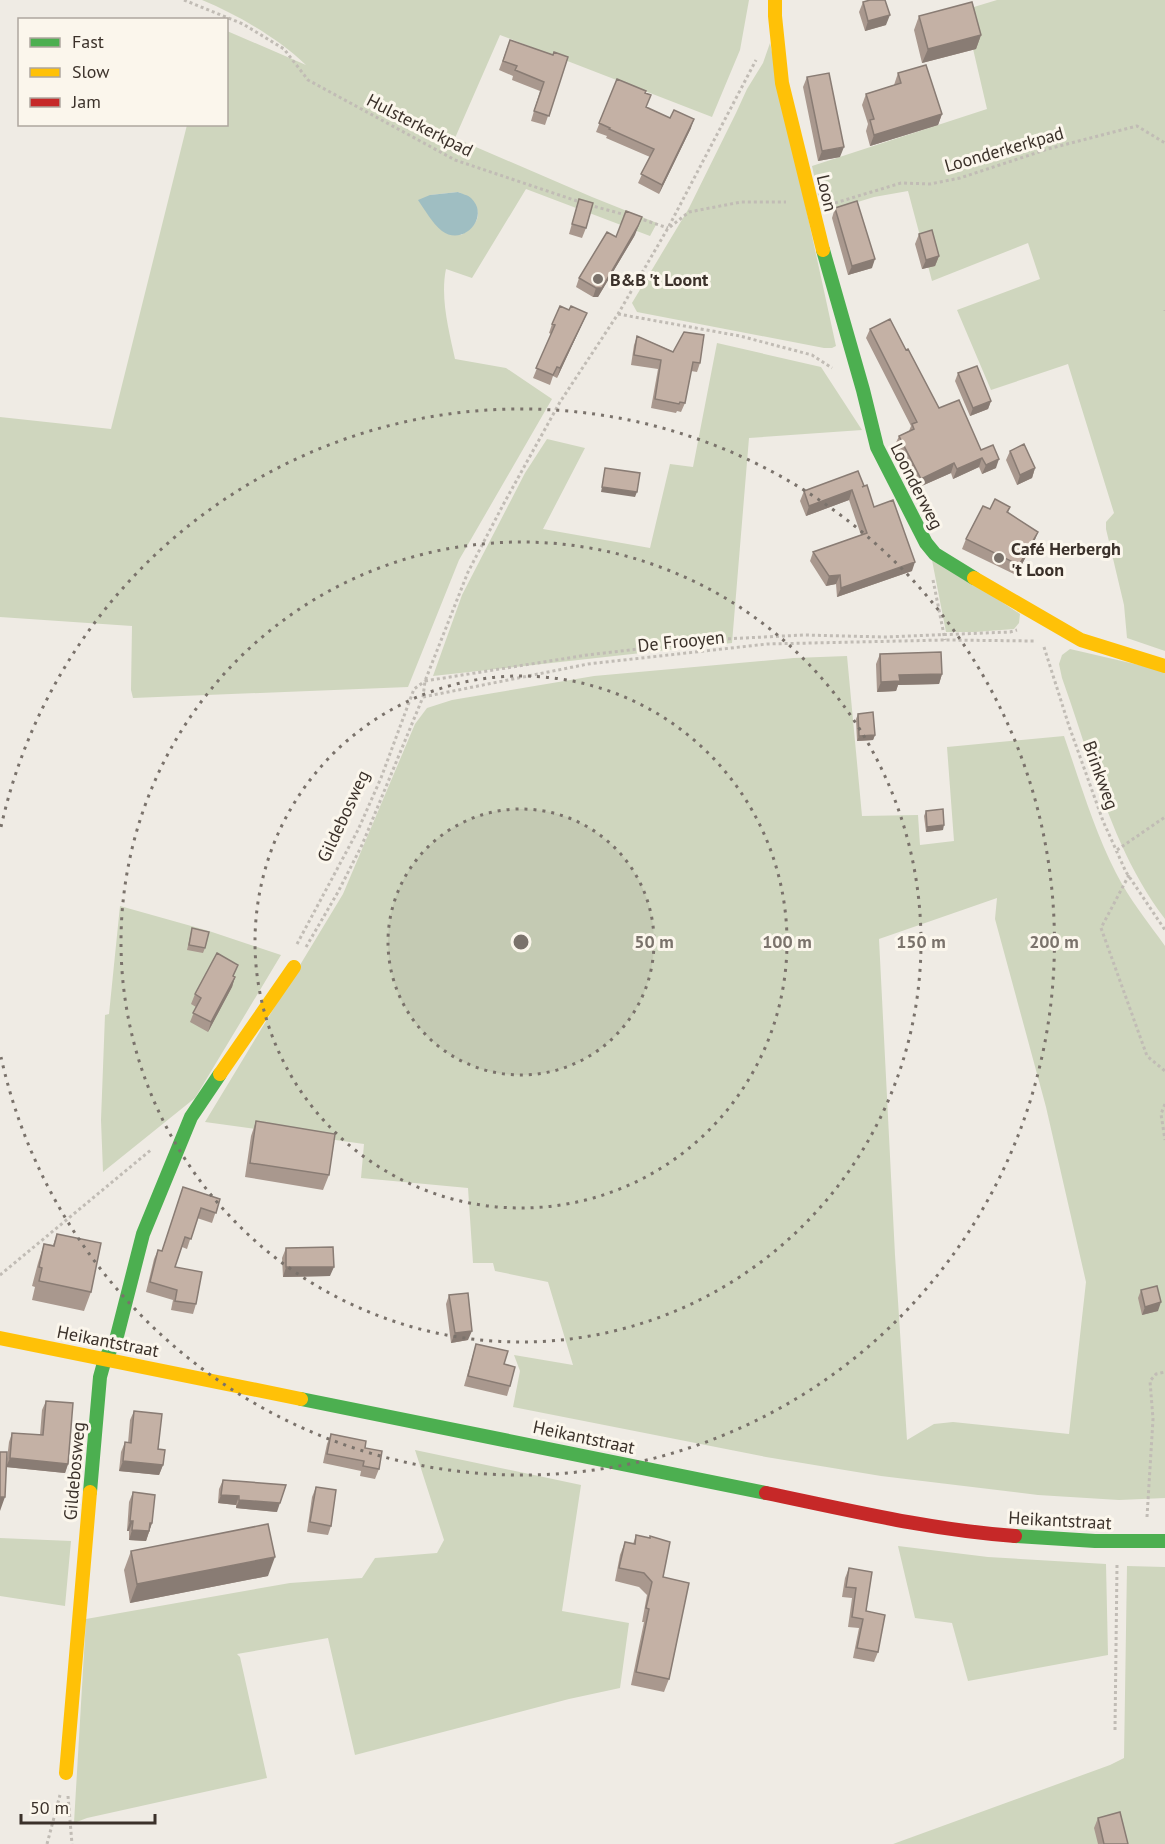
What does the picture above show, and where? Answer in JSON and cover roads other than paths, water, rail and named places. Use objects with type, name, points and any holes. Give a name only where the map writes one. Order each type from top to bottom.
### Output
[{"type":"street","name":"Loon","points":[[775,0],[782,83],[813,210],[863,390]]},
{"type":"street","name":"Loonderweg","points":[[863,390],[876,447],[926,543],[935,554],[1081,640],[1165,666]]},
{"type":"street","name":"Gildebosweg","points":[[66,1773],[100,1377],[105,1359],[116,1340],[143,1234],[191,1117],[294,967]]},
{"type":"street","name":"Heikantstraat","points":[[0,1338],[888,1518],[991,1534],[1095,1540],[1165,1541]]},
{"type":"water","points":[[458,192],[471,198],[478,213],[472,228],[466,233],[450,235],[435,224],[418,200],[430,195]]},
{"type":"place","name":"B&B 't Loont","points":[[598,279]]},
{"type":"place","name":"Café Herbergh 't Loon","points":[[999,558]]}]
